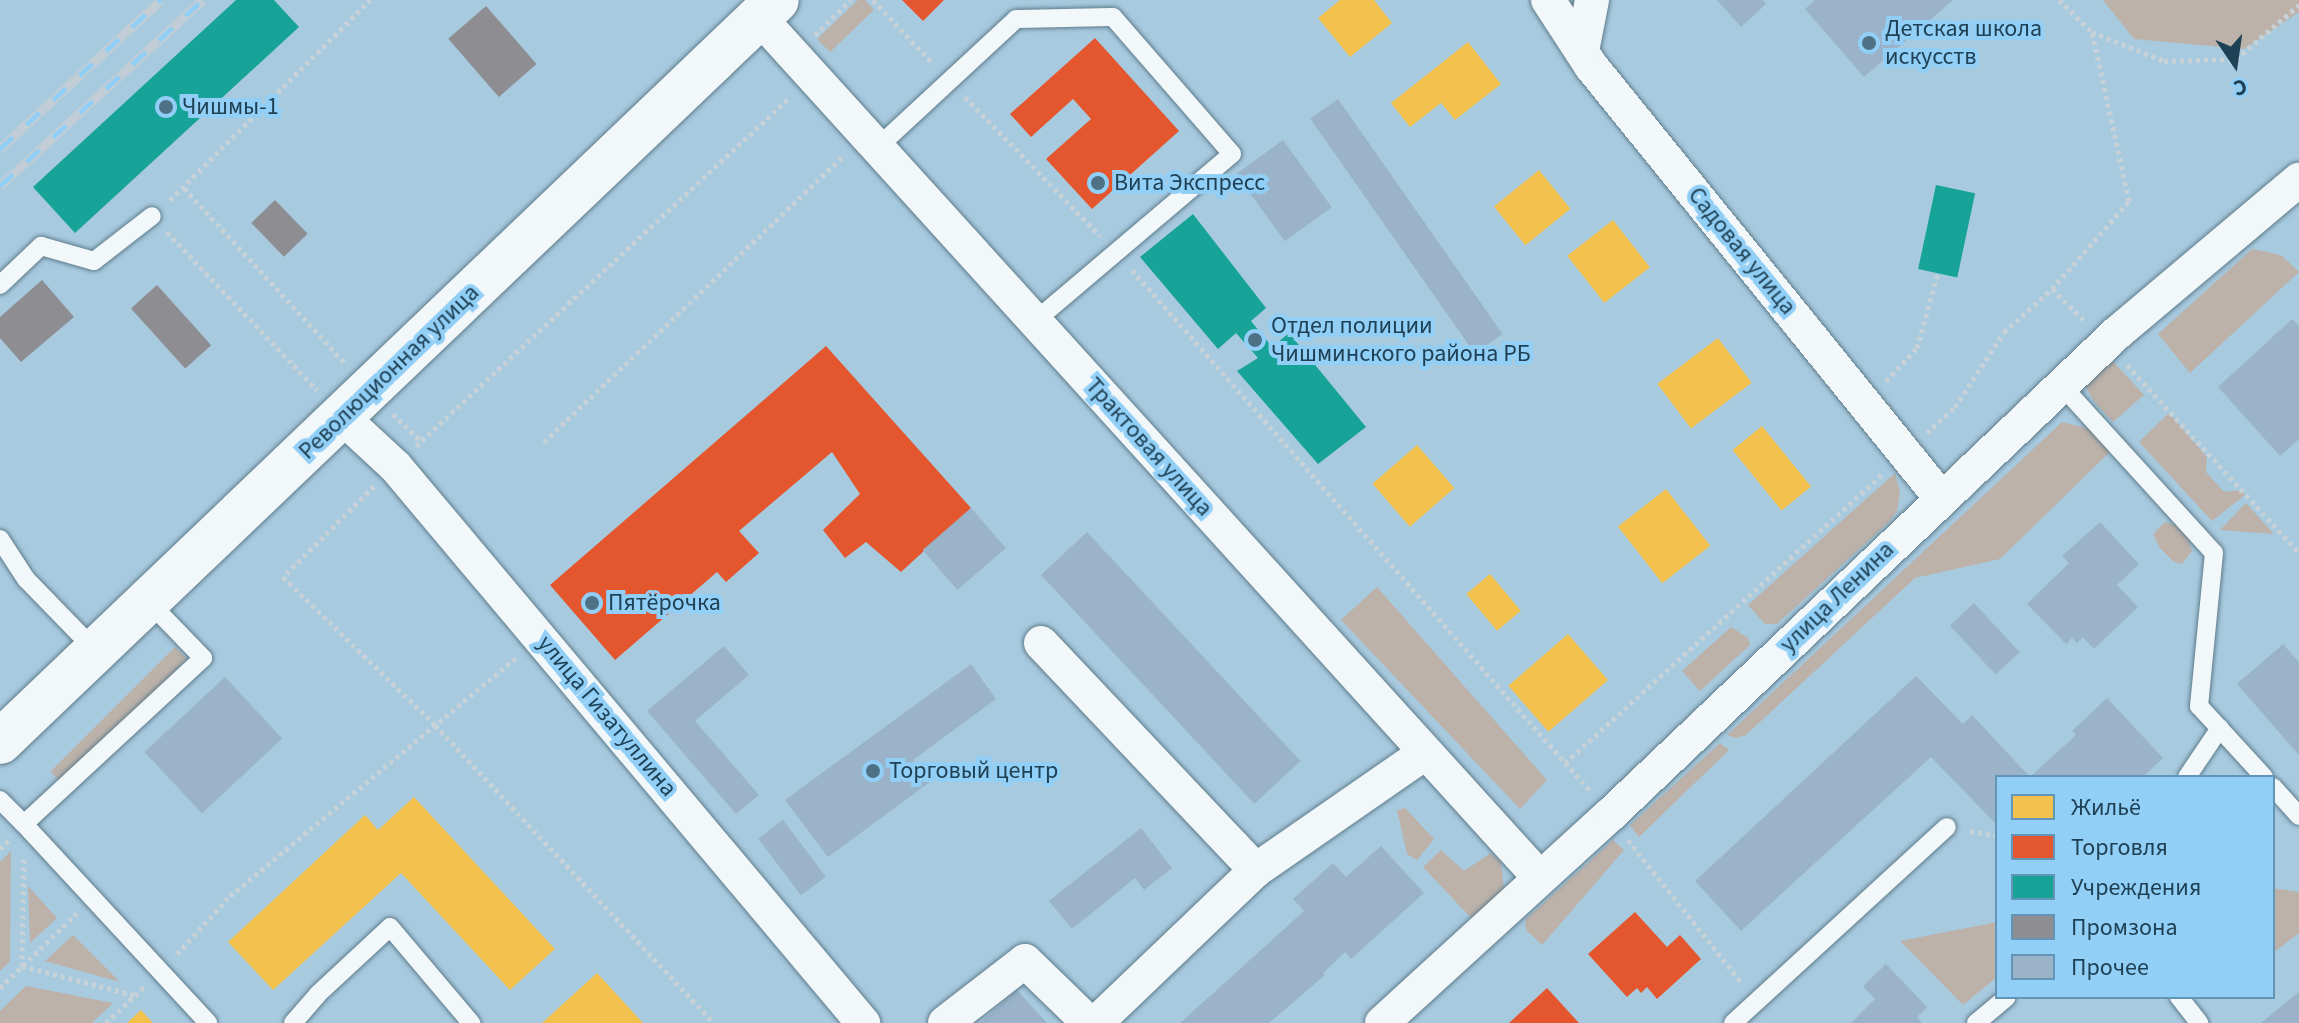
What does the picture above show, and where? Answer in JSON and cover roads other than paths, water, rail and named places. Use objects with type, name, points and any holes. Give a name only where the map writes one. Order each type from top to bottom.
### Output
[{"type":"main road","name":"Революционная улица","points":[[0,742],[356,404],[759,6]]},
{"type":"street","name":"Садовая улица","points":[[1548,0],[1582,51],[1941,498]]},
{"type":"street","points":[[1582,51],[1592,0]]},
{"type":"street","name":"Трактовая улица","points":[[759,6],[804,66],[1540,878]]},
{"type":"street","name":"улица Ленина","points":[[1382,1023],[1610,815],[2117,333],[2299,180]]},
{"type":"street","name":"улица Гизатуллина","points":[[356,404],[395,466],[863,1023]]},
{"type":"street","points":[[1041,643],[1256,870]]},
{"type":"street","points":[[1096,1023],[1256,870],[1425,753]]},
{"type":"street","points":[[945,1023],[1025,961],[1089,1023]]},
{"type":"lane","points":[[872,141],[949,81],[1016,19],[1113,17],[1232,154],[1118,254],[1035,321]]},
{"type":"lane","points":[[0,285],[41,246],[94,261],[152,216]]},
{"type":"lane","points":[[2063,387],[2214,553],[2199,706],[2262,775]]},
{"type":"lane","points":[[0,539],[26,579],[95,650]]},
{"type":"lane","points":[[24,824],[203,658],[147,600]]},
{"type":"lane","points":[[2188,775],[2220,728]]},
{"type":"lane","points":[[2275,789],[2299,816]]},
{"type":"lane","points":[[0,800],[208,1023]]},
{"type":"lane","points":[[1733,1023],[1947,827]]},
{"type":"lane","points":[[293,1023],[318,994],[390,927],[471,1023]]},
{"type":"lane","points":[[1976,1023],[2005,999]]},
{"type":"lane","points":[[2181,999],[2199,1023]]},
{"type":"railway","points":[[0,149],[161,0]]},
{"type":"railway","points":[[0,186],[202,0]]},
{"type":"place","name":"Детская школа искусств","points":[[1869,43]]},
{"type":"place","name":"Чишмы-1","points":[[166,107]]},
{"type":"place","name":"Вита Экспресс","points":[[1098,183]]},
{"type":"place","name":"Отдел полиции Чишминского района РБ","points":[[1255,340]]},
{"type":"place","name":"Пятёрочка","points":[[592,603]]},
{"type":"place","name":"Торговый центр","points":[[873,771]]}]
